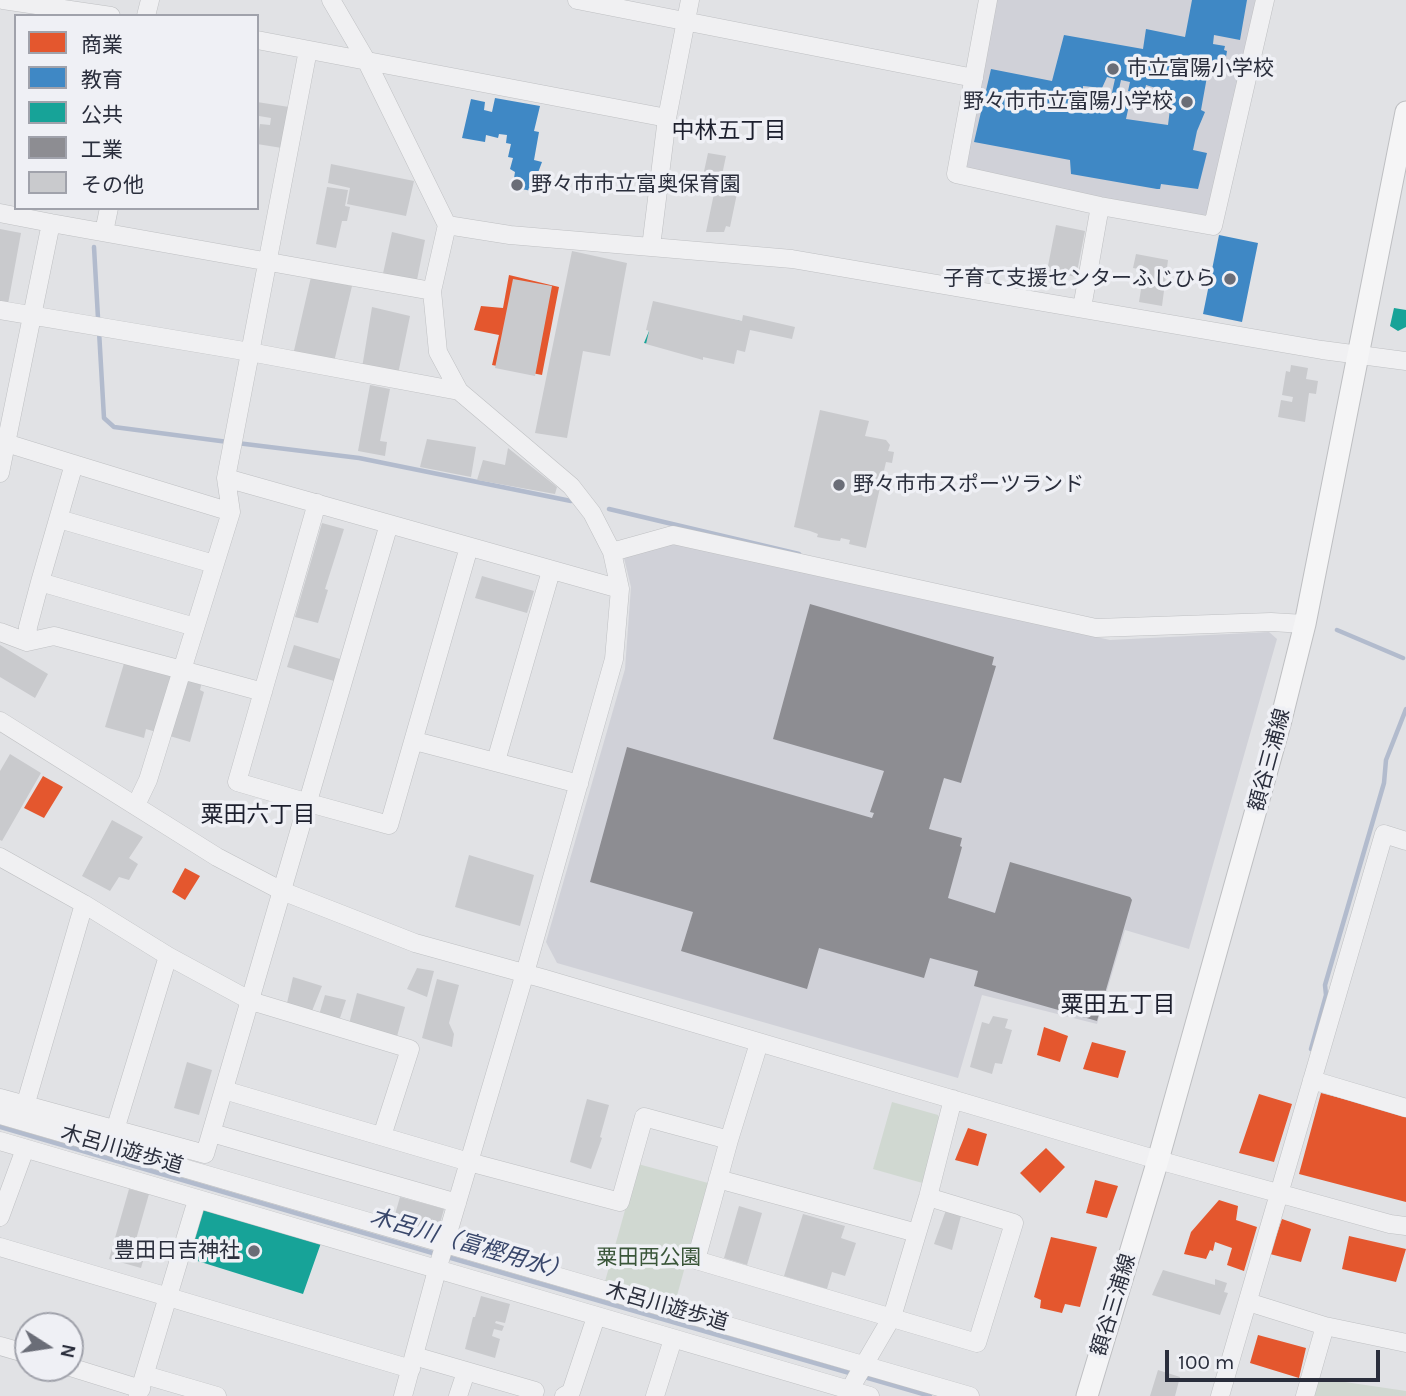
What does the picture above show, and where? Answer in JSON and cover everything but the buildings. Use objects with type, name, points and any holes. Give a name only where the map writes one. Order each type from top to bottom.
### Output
[{"type":"main road","name":"額谷三浦線","points":[[1087,1396],[1158,1160],[1280,724],[1305,624],[1406,112]]},
{"type":"street","points":[[3,0],[74,6],[104,14]]},
{"type":"street","points":[[331,0],[366,60],[447,225],[432,291],[438,352],[459,391],[571,486],[592,513],[612,552],[620,589],[614,659],[403,1396]]},
{"type":"street","points":[[577,0],[974,78]]},
{"type":"street","points":[[650,247],[667,118],[690,0]]},
{"type":"street","points":[[988,0],[956,174],[1100,206],[1213,226],[1265,0]]},
{"type":"street","points":[[259,40],[667,118]]},
{"type":"street","points":[[136,805],[148,780],[230,512],[226,478],[308,50]]},
{"type":"street","points":[[1082,308],[1100,206]]},
{"type":"street","points":[[104,232],[109,210]]},
{"type":"street","points":[[0,213],[432,291]]},
{"type":"street","points":[[0,473],[51,223]]},
{"type":"street","points":[[447,225],[510,235],[792,259],[1358,356],[1406,361]]},
{"type":"street","points":[[0,310],[459,391]]},
{"type":"street","points":[[6,443],[230,512]]},
{"type":"street","points":[[27,642],[28,627],[74,464]]},
{"type":"street","points":[[226,478],[620,589]]},
{"type":"street","points":[[317,503],[237,782],[309,803],[390,825],[469,547]]},
{"type":"street","points":[[59,519],[214,564]]},
{"type":"street","points":[[0,1098],[205,1154],[389,524]]},
{"type":"street","points":[[612,552],[673,535],[1096,628],[1271,622],[1305,624]]},
{"type":"street","points":[[496,761],[551,571]]},
{"type":"street","points":[[40,582],[195,627]]},
{"type":"street","points":[[0,632],[27,642],[54,636],[263,692]]},
{"type":"street","points":[[0,721],[217,858],[282,891],[415,943],[1158,1160],[1390,1224],[1406,1226]]},
{"type":"street","points":[[415,741],[579,784]]},
{"type":"street","points":[[1220,1396],[1384,834],[1406,841]]},
{"type":"street","points":[[0,858],[83,904],[167,956],[251,1001],[410,1049],[382,1136]]},
{"type":"street","points":[[25,1105],[83,904]]},
{"type":"street","points":[[115,1130],[167,956]]},
{"type":"street","points":[[759,1043],[696,1260],[977,1343],[1014,1223],[928,1197]]},
{"type":"street","points":[[1312,1080],[1405,1103]]},
{"type":"street","points":[[224,1090],[469,1162],[620,1202],[644,1118],[729,1140]]},
{"type":"street","points":[[856,1381],[892,1317],[928,1197],[953,1099]]},
{"type":"street","name":"木呂川遊歩道","points":[[0,1115],[441,1256],[693,1314],[856,1381],[970,1396]]},
{"type":"street","points":[[212,1133],[457,1203]]},
{"type":"street","points":[[0,1141],[197,1200],[441,1256],[596,1317],[673,1339],[856,1381],[870,1396]]},
{"type":"street","points":[[0,1217],[25,1149]]},
{"type":"street","points":[[718,1179],[917,1233]]},
{"type":"street","points":[[141,1387],[197,1200]]},
{"type":"street","points":[[0,1247],[412,1363],[466,1372],[534,1394],[557,1396]]},
{"type":"street","points":[[1248,1303],[1325,1326],[1406,1343]]},
{"type":"street","points":[[564,1396],[571,1392],[596,1317]]},
{"type":"street","points":[[1305,1396],[1325,1326]]},
{"type":"street","points":[[655,1396],[673,1339]]},
{"type":"street","points":[[84,1371],[141,1387],[217,1396]]},
{"type":"street","points":[[458,1396],[466,1372]]},
{"type":"shaded area","name":"市立富陽小学校","points":[[997,0],[1258,0],[1208,219],[964,170]]},
{"type":"shaded area","points":[[672,543],[1110,640],[1269,632],[1277,639],[1189,949],[1125,930],[1097,1024],[982,995],[958,1078],[557,963],[546,942],[625,669],[631,587],[624,558]]},
{"type":"green space","points":[[892,1102],[938,1115],[942,1125],[926,1184],[873,1169]]},
{"type":"green space","name":"粟田西公園","points":[[638,1164],[708,1183],[675,1303],[604,1285]]},
{"type":"green space","points":[[1318,1378],[1406,1391],[1406,1396],[1313,1396]]},
{"type":"waterway","points":[[94,247],[98,318]]},
{"type":"waterway","points":[[99,331],[104,418],[114,427],[228,442]]},
{"type":"waterway","points":[[237,443],[359,458],[571,501]]},
{"type":"waterway","points":[[609,509],[799,554]]},
{"type":"waterway","points":[[1337,630],[1403,658]]},
{"type":"waterway","points":[[1311,1049],[1326,995],[1325,985],[1384,783],[1386,760],[1406,709]]},
{"type":"waterway","name":"木呂川（富樫用水）","points":[[0,1127],[436,1254]]},
{"type":"waterway","name":"木呂川（富樫用水）","points":[[444,1256],[853,1374]]},
{"type":"waterway","name":"木呂川（富樫用水）","points":[[861,1376],[930,1396]]},
{"type":"place","name":"市立富陽小学校","points":[[1113,69]]},
{"type":"place","name":"野々市市立富陽小学校","points":[[1187,102]]},
{"type":"place","name":"野々市市立富奥保育園","points":[[517,185]]},
{"type":"place","name":"子育て支援センターふじひら","points":[[1230,279]]},
{"type":"place","name":"野々市市スポーツランド","points":[[839,485]]},
{"type":"place","name":"豊田日吉神社","points":[[254,1251]]},
{"type":"district","name":"中林五丁目","points":[[729,131]]},
{"type":"district","name":"粟田六丁目","points":[[258,815]]},
{"type":"district","name":"粟田五丁目","points":[[1118,1005]]}]
